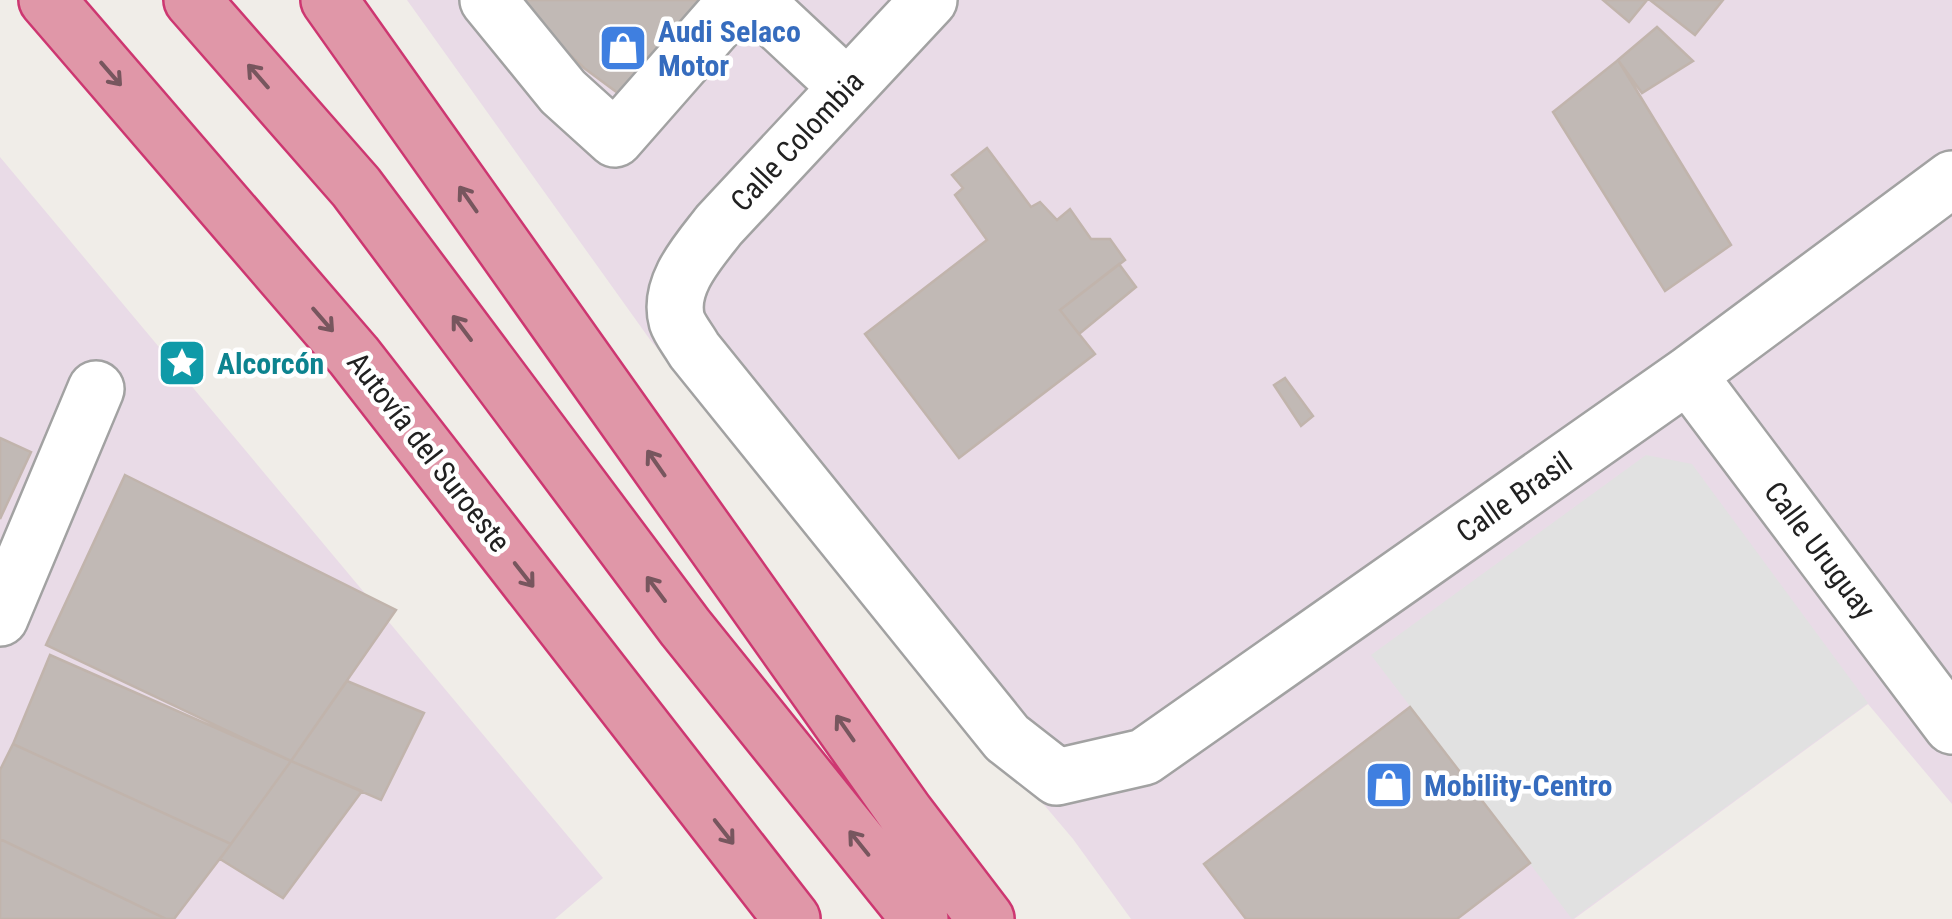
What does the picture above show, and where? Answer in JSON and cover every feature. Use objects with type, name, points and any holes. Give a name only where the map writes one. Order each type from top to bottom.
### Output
[{"type":"highway","name":"Autovía del Suroeste","points":[[47,0],[354,356],[792,919]]},
{"type":"highway","points":[[192,0],[356,187],[685,626],[920,919]]},
{"type":"highway","points":[[329,0],[895,798],[986,919]]},
{"type":"street","points":[[488,0],[563,92],[615,139],[736,0]]},
{"type":"street","points":[[754,0],[848,87]]},
{"type":"street","name":"Calle Colombia","points":[[928,0],[692,259],[678,290],[677,320],[694,350],[1007,738],[1057,778]]},
{"type":"street","name":"Calle Brasil","points":[[1057,778],[1144,757],[1688,374],[1952,179]]},
{"type":"street","name":"Calle Uruguay","points":[[1688,374],[1952,726]]},
{"type":"street","points":[[0,618],[96,389]]},
{"type":"shaded area","points":[[407,0],[1952,0],[1952,804],[1868,704],[1574,919],[1131,919],[1073,839],[651,341]]},
{"type":"shaded area","points":[[0,157],[603,878],[555,919],[0,919]]},
{"type":"shaded area","points":[[1646,455],[1692,464],[1868,703],[1572,919],[1371,655]]},
{"type":"building","name":"Audi Selaco Motor","points":[[513,0],[725,0],[634,105],[584,68]]},
{"type":"building","points":[[1603,0],[1647,0],[1629,22]]},
{"type":"building","points":[[1650,0],[1723,0],[1695,35]]},
{"type":"building","points":[[1657,27],[1693,61],[1642,93],[1618,60]]},
{"type":"building","points":[[1618,60],[1731,245],[1665,291],[1553,112]]},
{"type":"building","points":[[987,148],[1031,207],[1040,202],[1057,220],[1070,209],[1091,239],[1110,239],[1125,260],[1060,310],[1095,354],[959,458],[865,334],[987,240],[955,195],[963,188],[952,175]]},
{"type":"building","points":[[1119,264],[1136,287],[1079,334],[1060,310]]},
{"type":"building","points":[[1285,378],[1313,416],[1301,426],[1274,385]]},
{"type":"building","points":[[0,438],[31,452],[0,519]]},
{"type":"building","points":[[125,475],[396,610],[291,761],[46,645]]},
{"type":"building","points":[[50,655],[291,761],[231,844],[13,744]]},
{"type":"building","points":[[347,681],[424,713],[381,800],[291,761]]},
{"type":"building","name":"Mobility-Centro","points":[[1410,707],[1530,863],[1457,919],[1246,919],[1204,864]]},
{"type":"building","points":[[13,744],[231,844],[174,919],[166,919],[0,839],[0,770]]},
{"type":"building","points":[[291,761],[362,791],[283,898],[220,859]]},
{"type":"building","points":[[0,839],[166,919],[0,919]]},
{"type":"place","name":"Audi Selaco Motor","points":[[623,48]]},
{"type":"place","name":"Alcorcón","points":[[182,363]]},
{"type":"place","name":"Mobility-Centro","points":[[1389,785]]}]
